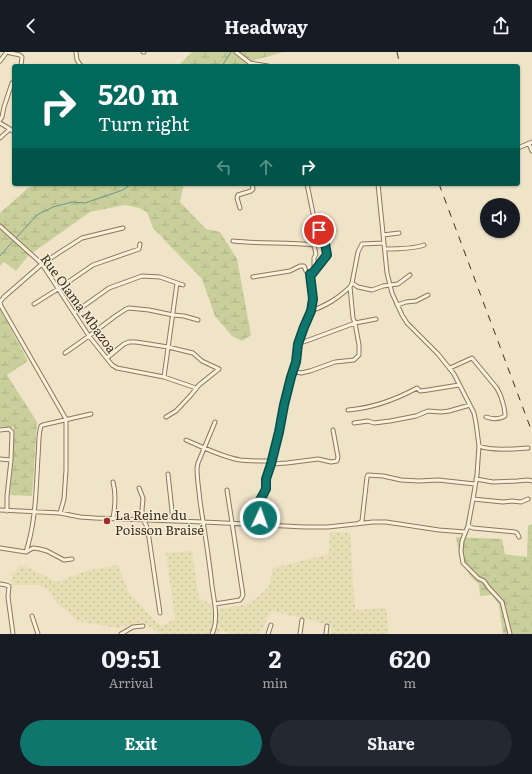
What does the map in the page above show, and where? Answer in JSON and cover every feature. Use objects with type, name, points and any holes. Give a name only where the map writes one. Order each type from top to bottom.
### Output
[{"type":"street","points":[[0,61],[6,52],[20,55],[22,57],[21,64]]},
{"type":"street","points":[[76,52],[78,63]]},
{"type":"street","points":[[237,53],[249,64]]},
{"type":"street","points":[[0,138],[10,129],[0,122],[12,83]]},
{"type":"street","points":[[520,147],[531,143],[532,151]]},
{"type":"street","points":[[240,208],[237,198],[238,195],[251,192],[253,190],[252,186]]},
{"type":"street","points":[[256,525],[260,518],[259,504],[266,489],[266,479],[279,432],[298,344],[311,311],[313,299],[311,274],[314,267],[314,258],[316,254],[314,245],[315,223],[307,186]]},
{"type":"street","points":[[378,186],[387,273],[397,305],[407,323],[450,368],[474,413],[479,446],[473,499],[468,526],[462,541],[461,550],[463,563],[478,578],[484,581],[502,602],[510,634]]},
{"type":"street","points":[[311,274],[327,255],[325,243],[315,223]]},
{"type":"street","name":"Rue Olama Mbazoa","points":[[0,226],[42,264],[89,336],[112,365],[117,368],[164,378],[196,388]]},
{"type":"street","points":[[60,513],[64,499],[66,470],[66,419],[0,302],[42,264],[82,238],[123,228]]},
{"type":"street","points":[[383,235],[399,232]]},
{"type":"street","points":[[233,241],[314,245]]},
{"type":"street","points":[[293,371],[301,373],[310,371],[336,362],[354,360],[359,355],[359,345],[353,318],[350,288],[356,260],[362,244],[384,243]]},
{"type":"street","points":[[34,304],[93,265],[139,249],[140,244]]},
{"type":"street","points":[[385,249],[424,245]]},
{"type":"street","points":[[253,277],[290,271],[300,266],[304,266],[311,274]]},
{"type":"street","points":[[352,283],[358,287],[372,290],[383,286],[398,284],[410,275]]},
{"type":"street","points":[[74,313],[109,288],[142,276],[157,276],[183,285]]},
{"type":"street","points":[[164,378],[177,283]]},
{"type":"street","points":[[311,311],[329,303],[350,288]]},
{"type":"street","points":[[397,305],[416,301],[428,295]]},
{"type":"street","points":[[65,353],[114,317],[130,308],[184,316],[198,320]]},
{"type":"street","points":[[298,344],[355,323],[376,319]]},
{"type":"street","points":[[107,358],[124,344],[136,342],[193,353],[202,361],[219,369],[204,380],[176,411],[166,417]]},
{"type":"street","points":[[450,368],[472,358],[496,387],[502,399],[506,416],[496,419],[486,417]]},
{"type":"street","points":[[348,410],[387,402],[417,388],[420,391],[459,385]]},
{"type":"street","points":[[354,423],[368,421],[374,423],[390,421],[416,416],[428,411],[449,411],[470,404]]},
{"type":"street","points":[[26,552],[36,496],[41,426],[91,414]]},
{"type":"street","points":[[212,634],[215,625],[215,604],[197,468],[215,422]]},
{"type":"street","points":[[0,430],[9,429],[12,432],[7,511]]},
{"type":"street","points":[[186,440],[232,458],[248,461],[268,461],[271,464],[318,459],[331,462],[337,461],[338,457],[333,430]]},
{"type":"street","points":[[479,446],[482,448],[505,449],[528,448]]},
{"type":"street","points":[[0,459],[10,460]]},
{"type":"street","points":[[168,474],[173,520]]},
{"type":"street","points":[[359,523],[362,520],[368,475],[383,476],[401,480],[438,480],[475,484]]},
{"type":"street","points":[[476,479],[493,482],[532,481]]},
{"type":"street","points":[[113,482],[113,518]]},
{"type":"street","points":[[139,488],[143,498],[143,519],[147,527],[160,612]]},
{"type":"street","points":[[215,604],[240,600],[243,595],[227,490]]},
{"type":"street","points":[[473,499],[503,502],[521,502],[528,499]]},
{"type":"street","points":[[0,510],[60,513],[80,517],[173,520],[305,528],[314,526],[328,527],[359,523],[386,522],[439,530],[465,532]]},
{"type":"street","points":[[468,526],[473,528],[515,532],[519,537]]},
{"type":"street","points":[[0,548],[26,552],[33,548],[40,549],[64,560],[72,559]]},
{"type":"street","points":[[0,584],[9,586],[8,597],[14,634]]},
{"type":"street","points":[[32,616],[38,634]]},
{"type":"street","points":[[300,634],[302,620]]},
{"type":"street","points":[[268,634],[271,625]]},
{"type":"street","points":[[121,634],[133,627],[143,626]]},
{"type":"street","points":[[326,634],[327,626]]},
{"type":"shaded area","points":[[330,532],[350,533],[355,610],[386,608],[389,634],[331,634],[331,625],[271,611],[260,634],[230,634],[221,630],[219,634],[160,634],[143,622],[118,628],[77,621],[55,601],[49,590],[39,585],[12,585],[11,573],[15,573],[19,566],[27,567],[57,582],[86,571],[118,565],[128,591],[161,626],[175,619],[166,553],[192,551],[199,598],[209,603],[212,610],[249,604],[269,587],[273,568],[329,554]]},
{"type":"green space","points":[[192,52],[284,52],[248,62],[248,64],[180,64]]},
{"type":"green space","points":[[34,186],[184,186],[180,202],[206,229],[220,232],[237,259],[251,335],[242,341],[232,336],[215,316],[202,279],[153,228],[147,212],[139,208],[125,205],[90,212],[28,256],[16,271],[4,262],[0,266],[0,213],[28,188]]},
{"type":"green space","points":[[0,309],[28,361],[7,375],[37,422],[32,496],[10,495],[14,427],[0,427]]},
{"type":"green space","points":[[532,524],[532,634],[503,634],[499,605],[492,595],[480,596],[479,584],[470,576],[460,558],[456,537],[502,539],[505,554],[527,557],[528,526]]},
{"type":"waterway","points":[[223,64],[231,52]]},
{"type":"waterway","points":[[16,238],[37,215],[53,207],[72,202],[85,203],[123,190],[128,186]]},
{"type":"waterway","points":[[0,256],[14,240]]},
{"type":"railway","points":[[397,52],[400,64]]},
{"type":"railway","points":[[440,186],[532,432]]},
{"type":"place","name":"La Reine du Poisson Braisé","points":[[107,521]]},
{"type":"route","points":[[260,518],[259,502],[266,489],[266,479],[296,362],[298,344],[311,311],[313,299],[310,274],[312,274],[327,255],[325,243],[319,230]]}]
